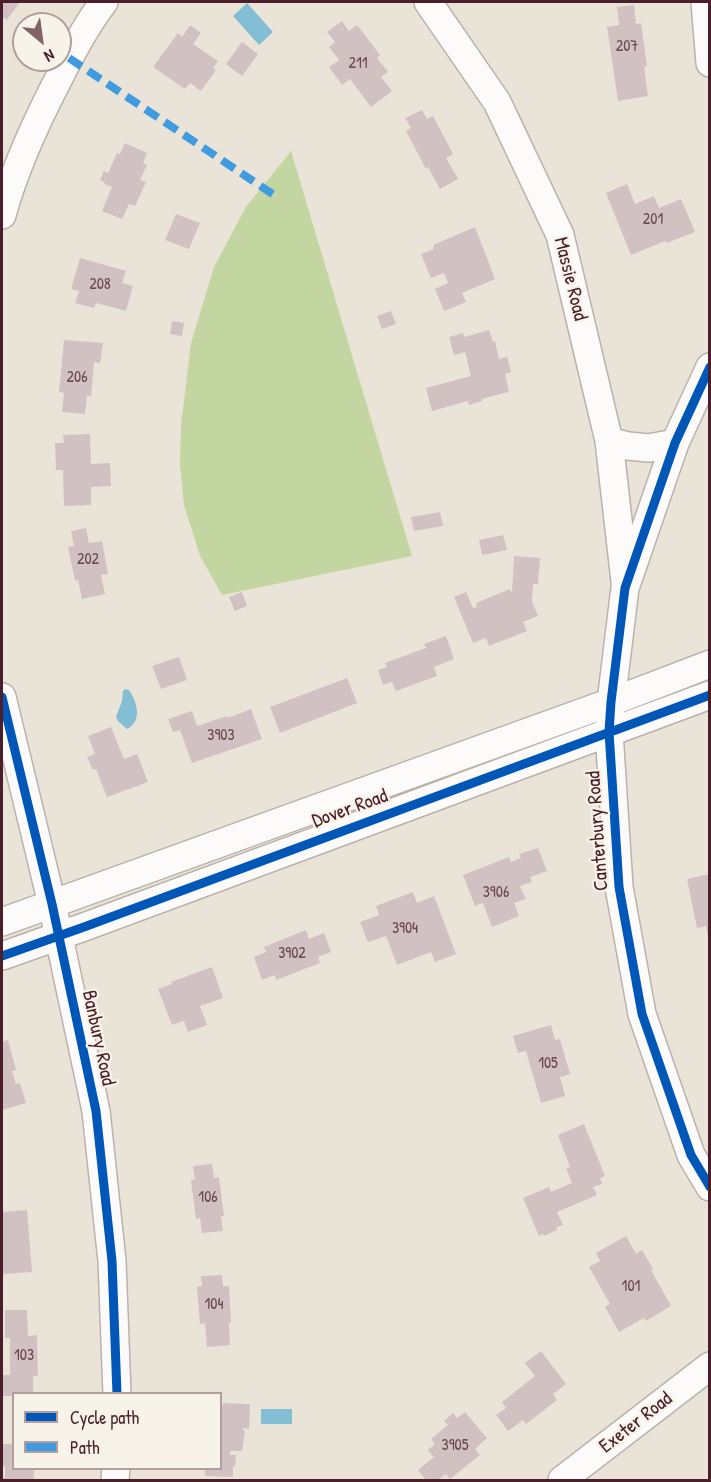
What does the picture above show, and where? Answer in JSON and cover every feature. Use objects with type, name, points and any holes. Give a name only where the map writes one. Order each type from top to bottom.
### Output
[{"type":"street","points":[[2,215],[9,187],[35,124],[69,58],[104,2]]},
{"type":"street","name":"Massie Road","points":[[428,2],[497,102],[560,235],[609,441],[625,588]]},
{"type":"street","points":[[705,2],[710,63]]},
{"type":"street","name":"Canterbury Road","points":[[710,367],[675,443],[625,588],[609,732],[619,887],[642,1014],[692,1155],[710,1187]]},
{"type":"street","points":[[609,441],[649,448],[675,443]]},
{"type":"street","name":"Dover Road","points":[[2,922],[611,702],[710,664]]},
{"type":"street","name":"Dover Road","points":[[2,956],[710,695]]},
{"type":"street","name":"Banbury Road","points":[[2,697],[52,904],[96,1111],[112,1261],[117,1392]]},
{"type":"street","name":"Exeter Road","points":[[562,1480],[710,1366]]},
{"type":"green space","points":[[291,151],[412,556],[222,595],[200,556],[184,505],[180,464],[181,425],[191,343],[214,267],[246,207]]},
{"type":"water","points":[[247,3],[273,32],[259,45],[233,16]]},
{"type":"water","points":[[125,689],[129,690],[132,695],[137,711],[135,721],[127,729],[116,717]]},
{"type":"water","points":[[261,1409],[292,1409],[292,1424],[261,1424]]},
{"type":"building","points":[[2,2],[20,2],[7,20],[2,17]]},
{"type":"building","points":[[634,5],[636,24],[641,23],[647,66],[644,67],[648,96],[618,101],[607,27],[619,25],[617,7]]},
{"type":"building","points":[[342,21],[349,31],[357,25],[380,55],[377,58],[388,72],[381,77],[392,91],[371,107],[350,79],[342,85],[329,67],[339,60],[329,47],[335,42],[327,32]]},
{"type":"building","points":[[190,25],[201,33],[193,44],[218,61],[213,68],[216,70],[201,91],[190,83],[185,89],[153,67],[178,33],[182,37]]},
{"type":"building","points":[[242,42],[258,54],[242,76],[226,64]]},
{"type":"building","points":[[422,110],[427,119],[433,116],[453,154],[446,158],[458,179],[440,189],[428,167],[426,169],[406,131],[411,128],[405,118]]},
{"type":"building","points":[[125,143],[147,153],[143,163],[147,165],[140,180],[146,182],[135,206],[129,204],[122,219],[102,211],[112,187],[100,180],[104,171],[108,173],[117,153],[120,154]]},
{"type":"building","points":[[627,184],[635,204],[654,196],[659,208],[681,199],[695,232],[631,255],[606,193]]},
{"type":"building","points":[[176,214],[200,223],[189,249],[165,240]]},
{"type":"building","points":[[475,227],[495,279],[462,293],[466,302],[444,311],[435,289],[448,283],[444,273],[431,278],[421,254],[434,249],[433,245]]},
{"type":"building","points":[[80,258],[126,271],[122,283],[133,286],[126,311],[96,303],[94,308],[75,303],[79,291],[71,289]]},
{"type":"building","points":[[391,311],[396,324],[382,329],[377,316]]},
{"type":"building","points":[[172,321],[184,323],[182,336],[170,334]]},
{"type":"building","points":[[489,330],[493,342],[495,341],[499,359],[507,357],[511,372],[505,374],[509,391],[469,405],[468,401],[432,411],[426,388],[471,376],[465,352],[454,355],[449,337],[463,333],[464,337]]},
{"type":"building","points":[[64,340],[103,343],[100,363],[94,362],[91,396],[87,395],[85,414],[62,412],[64,393],[59,392]]},
{"type":"building","points":[[90,434],[91,464],[110,463],[111,486],[91,487],[91,505],[64,506],[63,470],[56,470],[55,443],[64,443],[63,435]]},
{"type":"building","points":[[440,512],[443,526],[414,531],[411,517]]},
{"type":"building","points":[[86,528],[89,543],[102,541],[108,574],[101,575],[105,594],[82,599],[78,580],[75,581],[68,547],[74,546],[71,531]]},
{"type":"building","points":[[503,535],[507,550],[482,555],[479,540]]},
{"type":"building","points":[[514,556],[540,558],[538,584],[533,584],[532,602],[538,616],[523,622],[527,631],[489,646],[486,638],[473,643],[454,597],[466,592],[473,608],[477,607],[476,603],[510,589],[512,593]]},
{"type":"building","points":[[242,592],[247,606],[235,611],[229,597]]},
{"type":"building","points":[[446,636],[454,659],[434,667],[437,676],[396,691],[392,682],[383,685],[378,670],[387,667],[385,663],[426,648],[424,644]]},
{"type":"building","points":[[179,657],[187,680],[161,689],[152,666]]},
{"type":"building","points":[[347,678],[357,703],[280,733],[270,707]]},
{"type":"building","points":[[251,709],[262,739],[192,763],[180,730],[173,732],[168,719],[192,711],[197,726]]},
{"type":"building","points":[[111,727],[124,759],[137,754],[148,782],[107,797],[96,769],[93,770],[87,757],[95,754],[88,736]]},
{"type":"building","points":[[538,848],[547,871],[530,877],[532,882],[520,886],[526,899],[514,903],[519,916],[492,927],[483,903],[475,906],[463,875],[509,857],[511,862],[521,858],[519,854]]},
{"type":"building","points":[[710,874],[710,937],[708,937],[706,926],[697,928],[687,879]]},
{"type":"building","points":[[413,892],[417,903],[434,896],[456,954],[435,962],[431,952],[397,965],[386,936],[368,942],[360,922],[379,915],[376,906]]},
{"type":"building","points":[[306,930],[309,939],[324,933],[331,952],[318,957],[320,963],[276,980],[275,975],[262,980],[254,957],[266,952],[264,947]]},
{"type":"building","points":[[212,967],[223,998],[200,1006],[207,1025],[188,1032],[184,1021],[172,1025],[158,989]]},
{"type":"building","points":[[551,1025],[555,1040],[560,1039],[570,1074],[560,1077],[565,1096],[541,1103],[526,1051],[518,1053],[513,1036]]},
{"type":"building","points":[[8,1040],[16,1070],[12,1071],[16,1084],[20,1083],[26,1103],[2,1110],[2,1042]]},
{"type":"building","points":[[584,1124],[605,1176],[600,1178],[602,1184],[593,1187],[597,1195],[557,1212],[563,1225],[544,1236],[543,1234],[539,1236],[523,1198],[549,1187],[551,1192],[572,1183],[566,1168],[570,1167],[558,1135]]},
{"type":"building","points":[[212,1164],[214,1178],[219,1177],[224,1216],[221,1216],[223,1231],[202,1233],[200,1218],[196,1219],[191,1180],[195,1180],[193,1166]]},
{"type":"building","points":[[27,1210],[32,1272],[3,1274],[2,1212]]},
{"type":"building","points":[[626,1236],[636,1254],[642,1250],[671,1306],[646,1321],[644,1318],[619,1332],[605,1307],[610,1304],[589,1267],[600,1261],[596,1253]]},
{"type":"building","points":[[222,1275],[223,1286],[229,1286],[230,1345],[207,1347],[205,1323],[200,1324],[197,1287],[202,1286],[201,1276]]},
{"type":"building","points":[[5,1310],[27,1310],[28,1336],[37,1335],[38,1376],[33,1376],[33,1392],[12,1392],[12,1396],[2,1396],[2,1375],[10,1375],[10,1338],[5,1338]]},
{"type":"building","points":[[541,1351],[566,1384],[553,1394],[557,1400],[526,1424],[523,1420],[508,1431],[496,1415],[506,1408],[502,1402],[535,1376],[525,1363]]},
{"type":"building","points":[[223,1403],[250,1404],[249,1429],[243,1428],[245,1431],[242,1451],[230,1451],[230,1455],[236,1455],[233,1477],[205,1476],[205,1470],[222,1470]]},
{"type":"building","points":[[465,1412],[487,1438],[475,1449],[480,1455],[450,1479],[446,1474],[438,1480],[426,1480],[418,1470],[434,1457],[428,1450],[435,1444],[431,1439],[448,1425],[444,1421],[453,1413],[457,1418]]},
{"type":"building","points":[[2,1444],[12,1444],[12,1470],[34,1470],[34,1480],[2,1480],[5,1478],[5,1466],[2,1466]]},
{"type":"marked path","points":[[72,60],[274,195]]},
{"type":"cycle path","points":[[710,367],[675,443],[625,588],[609,732],[619,887],[642,1014],[691,1155],[710,1187]]},
{"type":"cycle path","points":[[2,956],[710,695]]},
{"type":"cycle path","points":[[2,697],[52,904],[96,1111],[112,1261],[117,1392]]}]
